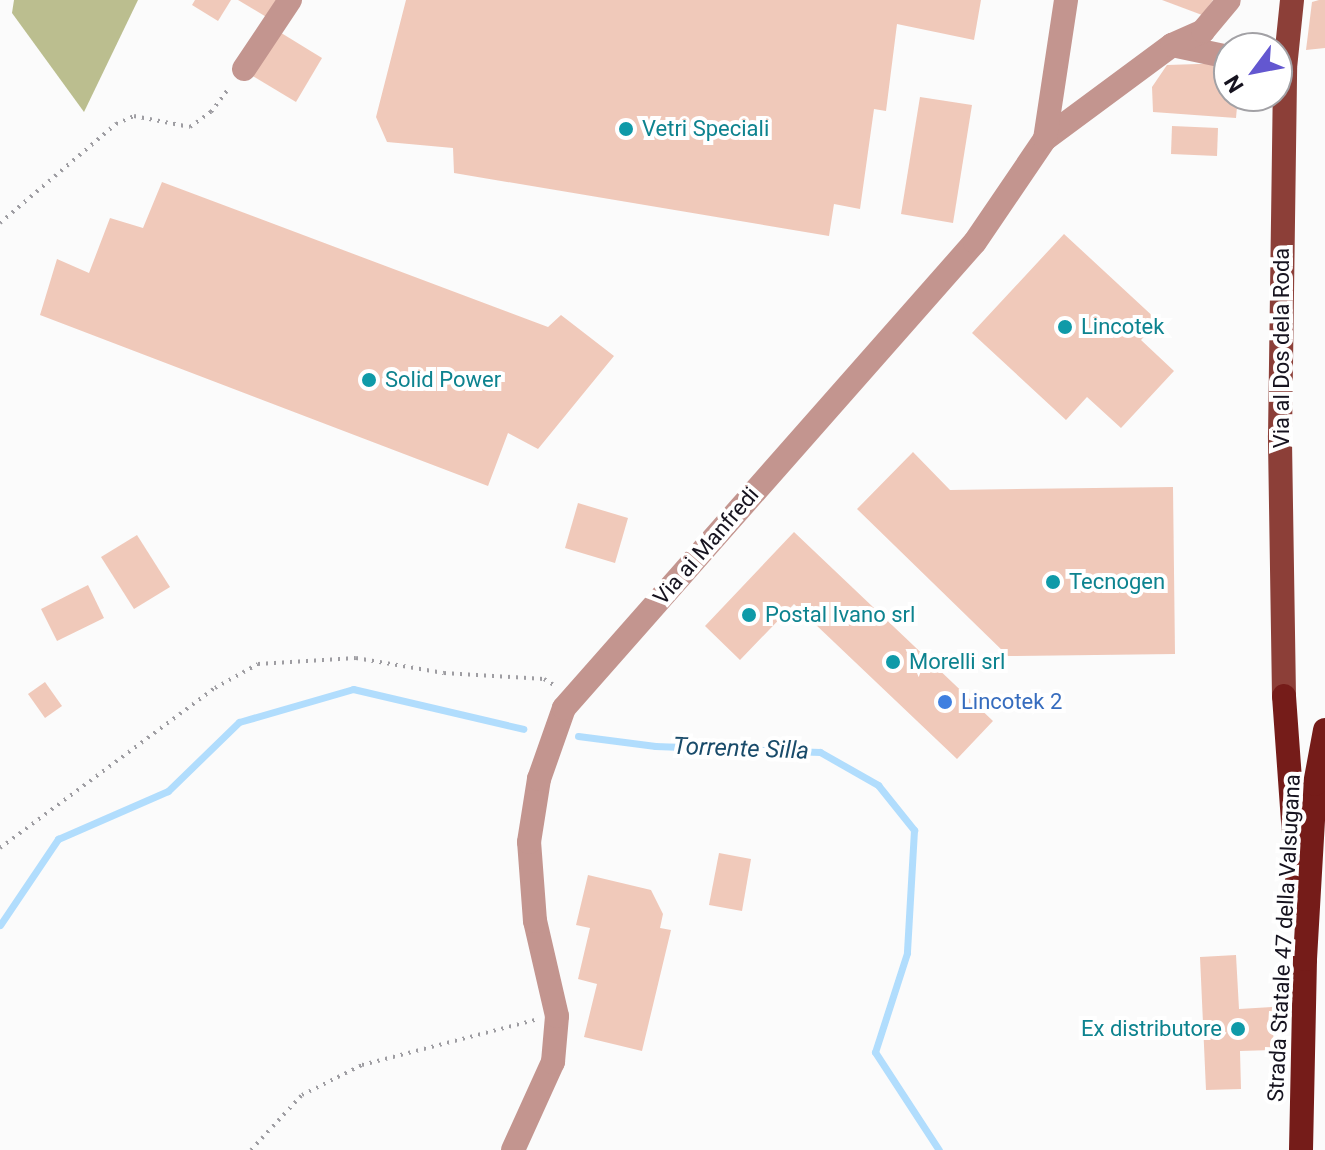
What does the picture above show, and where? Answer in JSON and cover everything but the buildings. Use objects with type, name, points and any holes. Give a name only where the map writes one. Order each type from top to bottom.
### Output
[{"type":"highway","points":[[1284,696],[1305,959]]},
{"type":"highway","name":"Strada Statale 47 della Valsugana","points":[[1301,1150],[1305,959],[1315,784],[1325,730]]},
{"type":"main road","name":"Via al Dos dela Roda","points":[[1287,32],[1292,0]]},
{"type":"main road","name":"Via al Dos dela Roda","points":[[1281,112],[1280,436],[1284,696]]},
{"type":"street","points":[[244,69],[290,0]]},
{"type":"street","name":"Via ai Manfredi","points":[[1045,139],[1066,0]]},
{"type":"street","name":"Via ai Manfredi","points":[[513,1150],[553,1062],[557,1016],[535,921],[529,842],[550,739],[568,704],[975,242],[1045,139],[1172,45],[1203,31],[1229,0]]},
{"type":"street","points":[[1172,45],[1213,54]]},
{"type":"path","points":[[0,223],[116,124],[134,116],[190,127],[211,112],[244,69]]},
{"type":"path","points":[[0,848],[215,688],[258,664],[356,658],[444,673],[544,679],[568,704]]},
{"type":"path","points":[[251,1150],[302,1095],[362,1065],[557,1016]]},
{"type":"green space","points":[[14,0],[138,0],[84,112],[12,13]]},
{"type":"waterway","name":"Torrente Silla","points":[[0,925],[58,839],[168,791],[239,722],[353,689],[523,729]]},
{"type":"waterway","name":"Torrente Silla","points":[[578,736],[655,746],[820,752],[878,785],[914,830],[907,953],[875,1052],[939,1150]]},
{"type":"place","name":"Vetri Speciali","points":[[626,129]]},
{"type":"place","name":"Lincotek","points":[[1065,327]]},
{"type":"place","name":"Solid Power","points":[[369,380]]},
{"type":"place","name":"Tecnogen","points":[[1053,582]]},
{"type":"place","name":"Postal Ivano srl","points":[[749,615]]},
{"type":"place","name":"Morelli srl","points":[[893,662]]},
{"type":"place","name":"Lincotek 2","points":[[945,702]]},
{"type":"place","name":"Ex distributore","points":[[1238,1029]]}]
